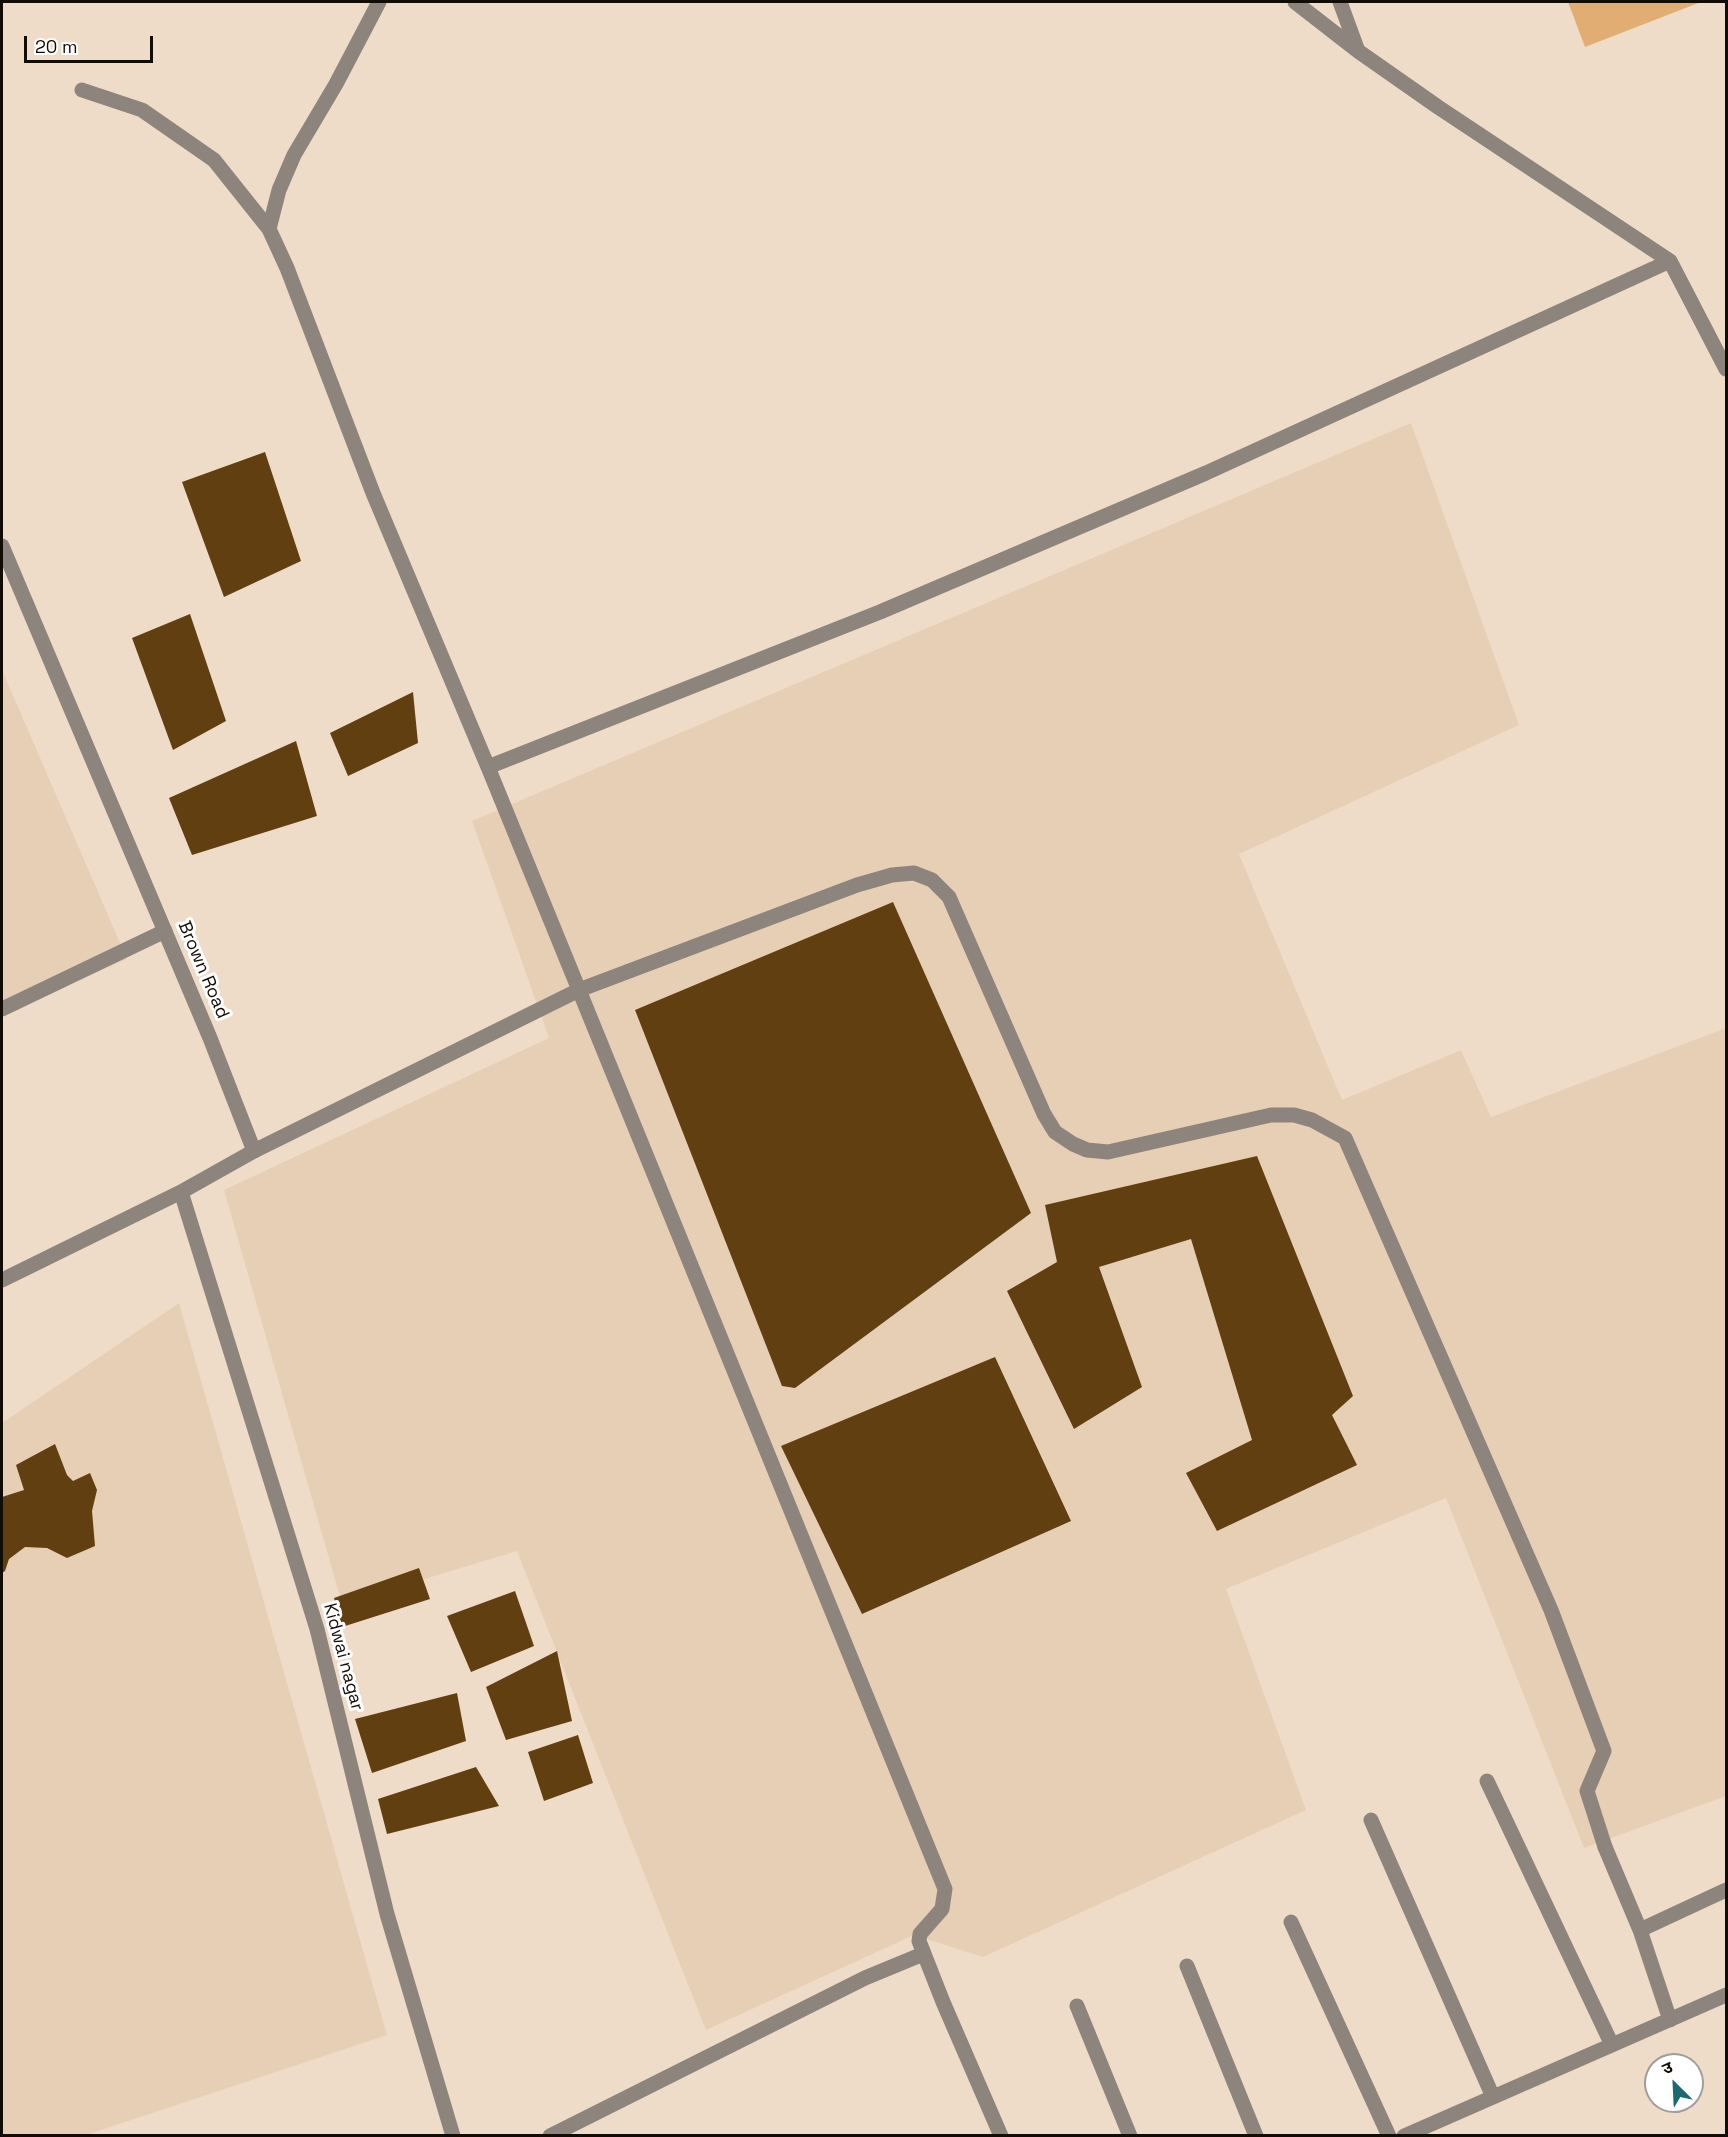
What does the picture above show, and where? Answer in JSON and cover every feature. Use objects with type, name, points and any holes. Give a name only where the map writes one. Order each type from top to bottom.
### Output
[{"type":"street","points":[[269,230],[279,190],[294,154],[336,84],[379,2]]},
{"type":"street","points":[[1295,2],[1358,51],[1438,107],[1670,261],[1726,369]]},
{"type":"street","points":[[1340,2],[1358,51]]},
{"type":"street","points":[[82,90],[142,110],[214,160],[269,230],[287,268],[373,493],[488,767],[945,1890],[942,1909],[920,1934],[919,1941],[1001,2136]]},
{"type":"street","points":[[488,767],[880,612],[1206,473],[1670,261]]},
{"type":"street","name":"Brown Road","points":[[2,546],[210,1038],[254,1151]]},
{"type":"street","points":[[2,1280],[181,1192],[254,1151],[579,990],[857,885],[892,875],[914,873],[932,880],[950,897],[1044,1114],[1055,1132],[1073,1144],[1087,1150],[1108,1152],[1271,1115],[1294,1115],[1312,1120],[1345,1138],[1551,1610],[1604,1750],[1587,1791],[1605,1847],[1640,1930],[1670,2020]]},
{"type":"street","points":[[2,1009],[165,931]]},
{"type":"street","name":"Kidwai nagar","points":[[181,1192],[317,1629],[387,1914],[453,2136]]},
{"type":"street","points":[[1487,1781],[1612,2045]]},
{"type":"street","points":[[1371,1820],[1492,2097]]},
{"type":"street","points":[[1640,1930],[1726,1890]]},
{"type":"street","points":[[1291,1922],[1389,2136]]},
{"type":"street","points":[[550,2136],[866,1978],[923,1953]]},
{"type":"street","points":[[1187,1966],[1256,2136]]},
{"type":"street","points":[[1404,2136],[1726,1996]]},
{"type":"street","points":[[1077,2006],[1130,2136]]},
{"type":"shaded area","points":[[1568,2],[1701,2],[1585,47]]},
{"type":"shaded area","points":[[1411,423],[1519,725],[1239,854],[1342,1100],[1461,1050],[1491,1117],[1726,1028],[1726,1796],[1584,1848],[1446,1498],[1226,1589],[1306,1810],[983,1957],[914,1935],[706,2030],[517,1551],[342,1604],[224,1190],[549,1038],[472,821]]},
{"type":"shaded area","points":[[2,670],[127,959],[2,1014]]},
{"type":"shaded area","points":[[179,1303],[387,2035],[86,2135],[2,2136],[2,1423]]},
{"type":"building","points":[[265,452],[301,561],[224,597],[182,482]]},
{"type":"building","points":[[190,614],[226,721],[173,750],[132,638]]},
{"type":"building","points":[[413,692],[418,743],[348,776],[330,733]]},
{"type":"building","points":[[296,741],[317,816],[192,855],[169,798]]},
{"type":"building","points":[[893,902],[1031,1213],[795,1388],[782,1386],[635,1010]]},
{"type":"building","points":[[1257,1156],[1353,1396],[1332,1415],[1357,1465],[1217,1531],[1186,1473],[1252,1440],[1191,1239],[1099,1267],[1142,1387],[1074,1429],[1007,1291],[1057,1262],[1045,1205]]},
{"type":"building","points":[[995,1357],[1071,1521],[862,1614],[781,1446]]},
{"type":"building","points":[[55,1444],[67,1475],[73,1481],[90,1473],[97,1490],[92,1511],[95,1546],[67,1558],[47,1548],[25,1547],[9,1559],[2,1573],[2,1497],[24,1490],[16,1465]]},
{"type":"building","points":[[419,1568],[430,1599],[342,1627],[334,1598]]},
{"type":"building","points":[[515,1591],[534,1646],[471,1672],[447,1616]]},
{"type":"building","points":[[557,1651],[572,1721],[506,1740],[486,1687]]},
{"type":"building","points":[[457,1693],[466,1741],[372,1773],[355,1719]]},
{"type":"building","points":[[578,1735],[593,1783],[544,1801],[528,1752]]},
{"type":"building","points":[[476,1767],[499,1806],[387,1834],[378,1799]]}]
